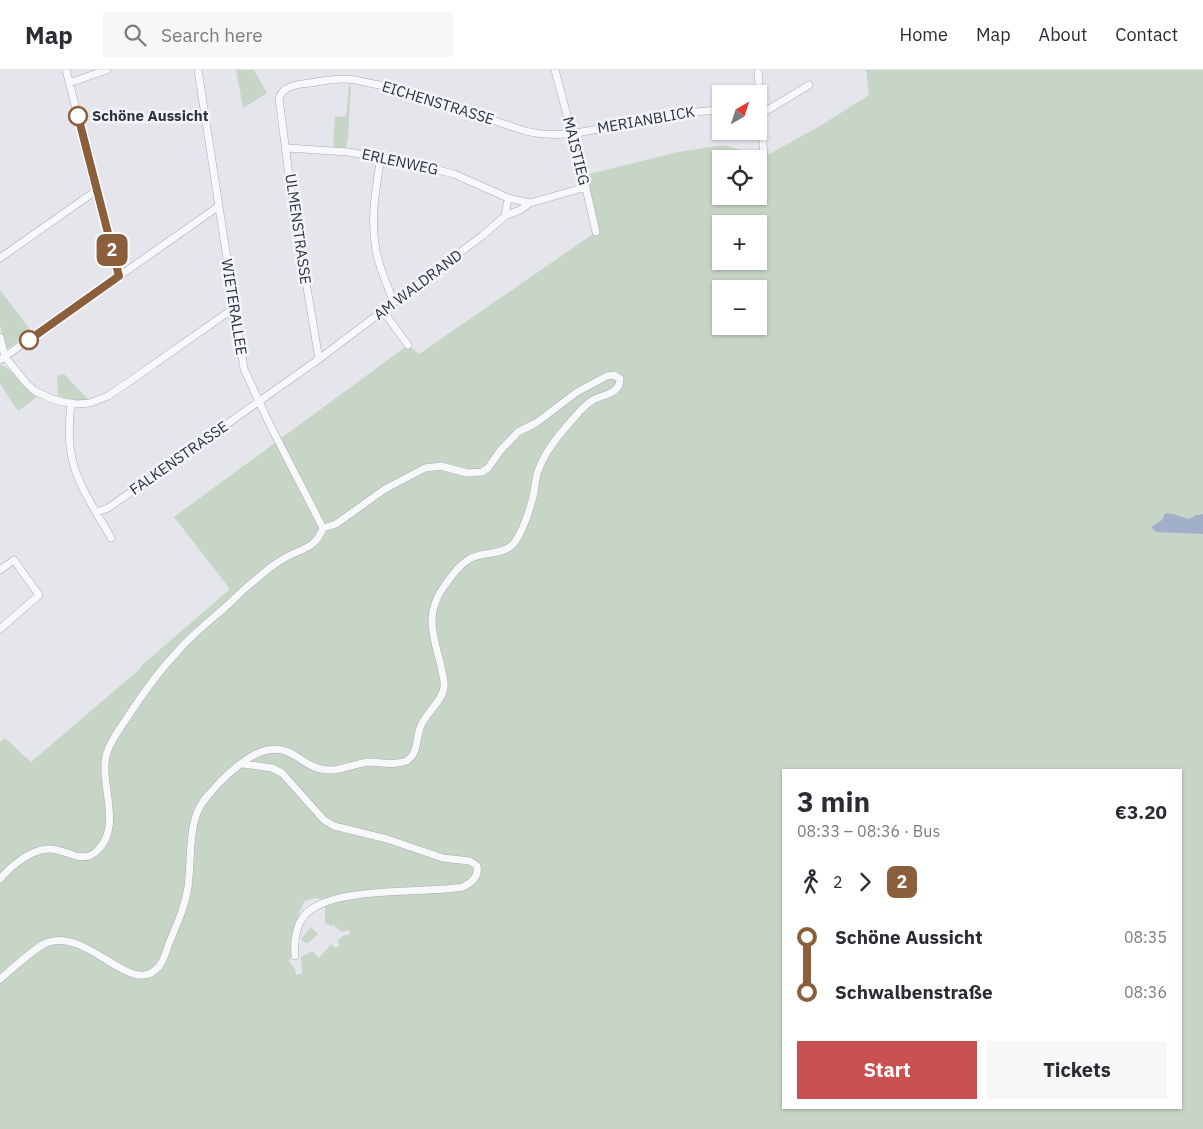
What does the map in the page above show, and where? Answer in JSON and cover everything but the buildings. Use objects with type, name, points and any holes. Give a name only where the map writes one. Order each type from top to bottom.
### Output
[{"type":"street","points":[[66,70],[119,276]]},
{"type":"street","points":[[69,83],[107,70]]},
{"type":"street","name":"WIETERALLEE","points":[[198,70],[244,369],[323,528]]},
{"type":"street","name":"MAISTIEG","points":[[555,70],[596,232]]},
{"type":"street","points":[[758,70],[759,85]]},
{"type":"street","name":"EICHENSTRASSE","points":[[279,99],[280,94],[288,87],[344,79],[412,92],[520,130],[545,135],[572,133]]},
{"type":"street","points":[[768,110],[809,85]]},
{"type":"street","name":"ULMENSTRASSE","points":[[279,99],[287,148],[293,205],[319,359]]},
{"type":"street","name":"MERIANBLICK","points":[[572,133],[692,112],[712,111]]},
{"type":"street","name":"ERLENWEG","points":[[287,148],[326,149],[381,156],[454,174],[508,198],[530,202]]},
{"type":"street","points":[[381,156],[374,200],[374,235],[381,269],[394,302]]},
{"type":"street","name":"AM WALDRAND","points":[[259,402],[383,311],[482,236],[505,216],[520,210],[530,202],[586,187]]},
{"type":"street","points":[[0,258],[97,190]]},
{"type":"street","points":[[505,216],[508,198]]},
{"type":"street","points":[[2,358],[219,206]]},
{"type":"street","points":[[0,337],[2,358],[35,391],[52,399],[70,403],[90,403],[108,396],[234,308]]},
{"type":"street","points":[[383,311],[408,345]]},
{"type":"street","points":[[0,879],[23,859],[43,850],[56,850],[83,858],[91,856],[99,849],[106,836],[110,818],[105,773],[106,754],[111,742],[166,664],[185,643],[278,562],[313,545],[319,538],[323,528],[336,524],[385,489],[425,468],[441,466],[468,473],[482,472],[488,468],[500,451],[518,432],[536,423],[571,396],[607,376],[614,375],[620,379],[619,386],[614,391],[594,399],[586,405],[550,448],[540,467],[531,504],[518,536],[512,545],[501,552],[484,554],[468,560],[453,575],[436,598],[432,609],[432,625],[444,680],[444,690],[440,699],[422,724],[415,750],[410,758],[402,762],[366,763],[324,770],[313,767],[288,752],[274,749],[258,753],[212,790],[197,812],[184,904],[162,962],[154,971],[142,975],[130,972],[114,966],[80,944],[59,941],[43,945],[0,979]]},
{"type":"street","name":"FALKENSTRASSE","points":[[97,512],[108,508],[132,492],[259,402]]},
{"type":"street","points":[[70,403],[70,449],[72,460],[111,538]]},
{"type":"street","points":[[0,570],[14,560],[39,595],[0,629]]},
{"type":"street","points":[[243,764],[272,768],[282,773],[324,820],[334,826],[387,839],[443,858],[470,861],[477,866],[476,876],[470,883],[462,887],[377,893],[325,902],[310,911],[301,921],[296,938],[295,956]]},
{"type":"green space","points":[[236,70],[254,70],[267,93],[243,108]]},
{"type":"green space","points":[[866,70],[1203,70],[1203,514],[1188,519],[1174,514],[1194,533],[1203,534],[1203,1129],[0,1129],[0,742],[5,738],[31,762],[230,589],[174,517],[408,345],[419,354],[596,232],[585,175],[678,152],[724,145],[741,150],[712,150],[712,205],[767,205],[767,155],[820,126],[869,95]],"holes":[[[315,898],[325,900],[325,923],[333,925],[342,932],[349,930],[350,934],[342,936],[337,941],[340,945],[336,948],[331,944],[319,958],[312,951],[301,957],[302,973],[296,975],[295,969],[289,961],[292,956],[300,910],[305,901]]]},
{"type":"green space","points":[[349,86],[351,86],[346,148],[333,147],[335,117],[346,116]]},
{"type":"green space","points":[[0,290],[32,332],[8,348],[5,347],[0,325]]},
{"type":"green space","points":[[0,365],[9,369],[37,397],[18,411],[0,384]]},
{"type":"green space","points":[[64,374],[89,400],[75,400],[58,396],[57,376]]},
{"type":"green space","points":[[311,927],[318,934],[308,943],[305,943],[301,939]]},
{"type":"water","points":[[1165,513],[1188,519],[1203,514],[1203,534],[1156,532],[1151,527],[1162,520]]},
{"type":"bus line","name":"2","points":[[29,340],[119,276],[78,116]]},
{"type":"place","name":"Schöne Aussicht","points":[[78,116]]}]
